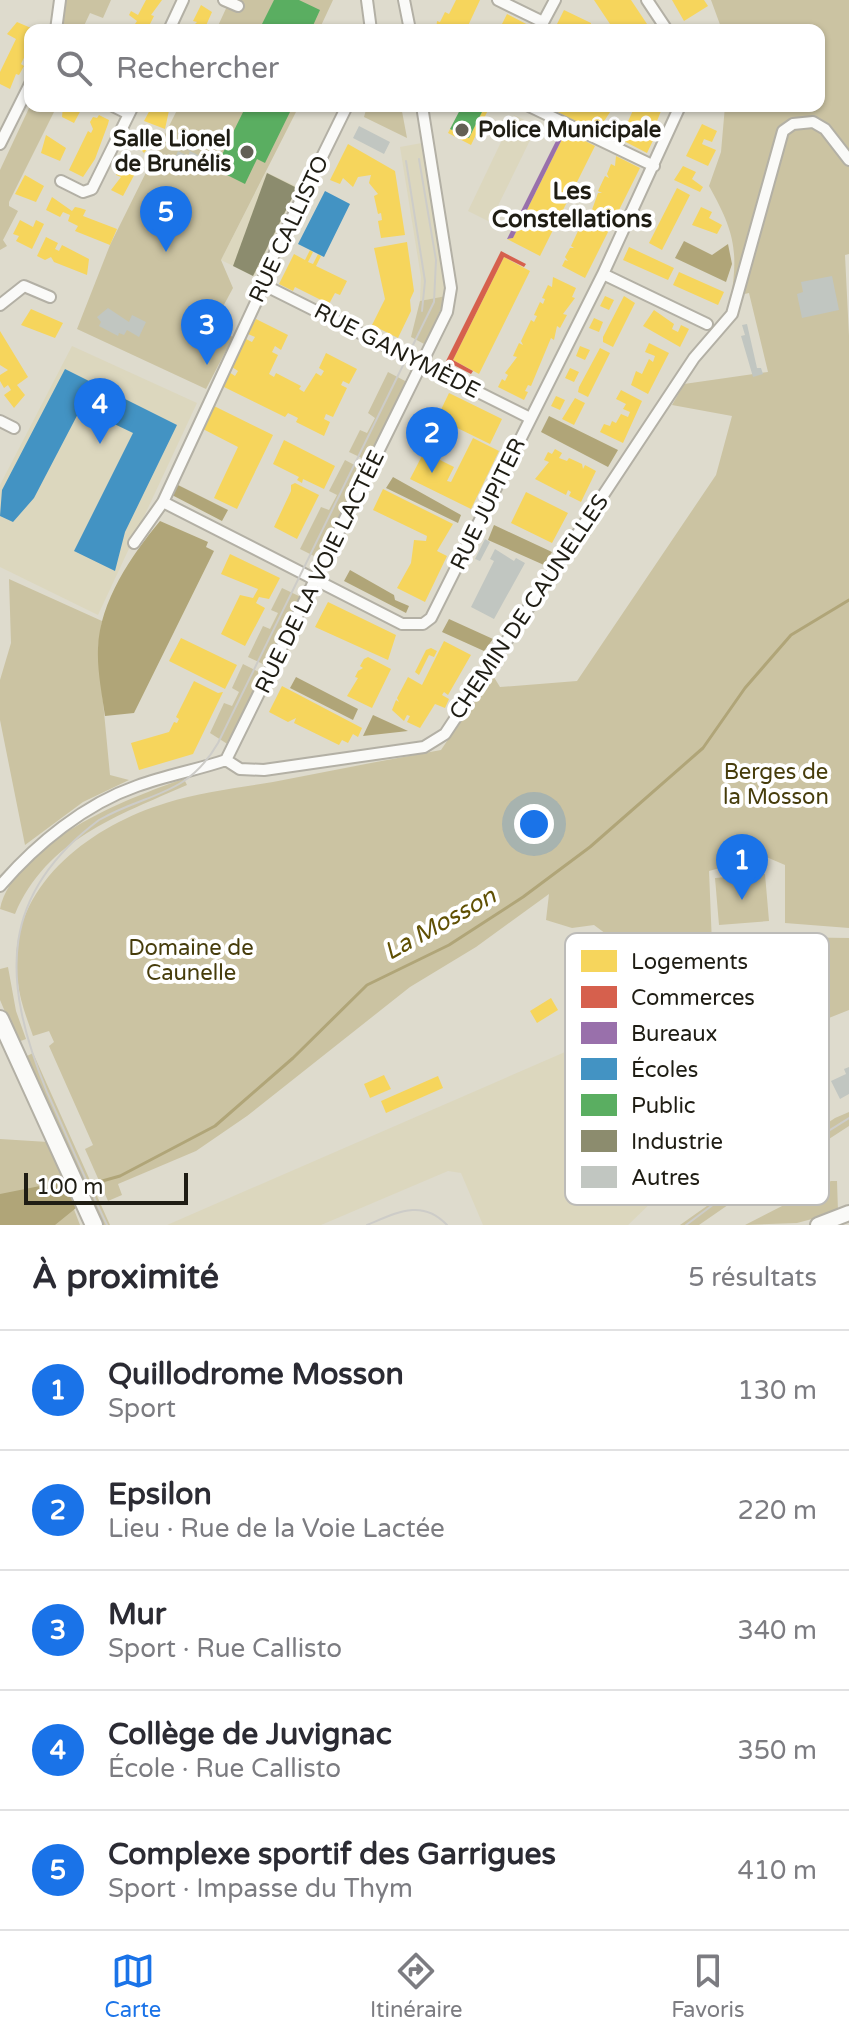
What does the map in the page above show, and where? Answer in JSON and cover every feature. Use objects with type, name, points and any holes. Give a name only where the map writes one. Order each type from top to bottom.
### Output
[{"type":"main road","points":[[0,1019],[93,1223]]},
{"type":"main road","points":[[818,1225],[849,1213]]},
{"type":"street","points":[[57,24],[60,0]]},
{"type":"street","points":[[172,24],[183,0]]},
{"type":"street","points":[[224,0],[238,6]]},
{"type":"street","points":[[367,0],[370,24]]},
{"type":"street","points":[[404,0],[409,24]]},
{"type":"street","points":[[498,0],[538,24]]},
{"type":"street","points":[[542,24],[555,0]]},
{"type":"street","points":[[647,0],[663,24]]},
{"type":"street","points":[[0,144],[24,96]]},
{"type":"street","points":[[61,181],[83,192],[92,189],[130,112]]},
{"type":"street","name":"RUE CALLISTO","points":[[134,543],[163,502],[264,285],[264,275],[344,112]]},
{"type":"street","name":"RUE DE LA VOIE LACTÉE","points":[[226,760],[447,312],[451,288],[423,112]]},
{"type":"street","points":[[542,112],[654,166]]},
{"type":"street","name":"RUE JUPITER","points":[[314,580],[402,624],[423,624],[431,618],[603,274],[677,112]]},
{"type":"street","name":"CHEMIN DE CAUNELLES","points":[[226,760],[240,769],[264,770],[424,747],[445,734],[694,358],[732,314],[783,131],[793,124],[813,122],[825,129],[849,160]]},
{"type":"street","points":[[603,274],[707,324]]},
{"type":"street","name":"RUE GANYMÈDE","points":[[264,285],[530,418]]},
{"type":"street","points":[[0,305],[24,286],[50,297]]},
{"type":"street","points":[[0,421],[14,428]]},
{"type":"street","points":[[163,502],[314,580]]},
{"type":"street","points":[[0,895],[3,882],[41,845],[103,802],[134,787],[226,760]]},
{"type":"shaded area","points":[[514,115],[537,126],[490,222],[468,211]]},
{"type":"shaded area","points":[[422,143],[446,296],[420,301],[421,277],[400,147]]},
{"type":"shaded area","points":[[266,172],[298,187],[254,276],[221,260]]},
{"type":"shaded area","points":[[684,241],[712,255],[728,244],[732,264],[726,282],[675,258]]},
{"type":"shaded area","points":[[72,346],[197,403],[98,615],[0,567],[0,485]]},
{"type":"shaded area","points":[[549,416],[618,450],[608,467],[541,432]]},
{"type":"shaded area","points":[[393,477],[461,515],[458,523],[386,488]]},
{"type":"shaded area","points":[[178,485],[228,510],[222,521],[172,495]]},
{"type":"shaded area","points":[[160,521],[208,542],[206,547],[214,551],[134,713],[105,716],[98,656],[104,613],[128,564]]},
{"type":"shaded area","points":[[494,525],[552,552],[544,565],[488,540]]},
{"type":"shaded area","points":[[350,570],[409,606],[406,613],[344,581]]},
{"type":"shaded area","points":[[449,619],[493,639],[484,651],[442,632]]},
{"type":"shaded area","points":[[296,677],[358,709],[353,720],[290,688]]},
{"type":"shaded area","points":[[373,715],[408,731],[363,736]]},
{"type":"shaded area","points":[[565,1052],[565,1205],[649,1205],[628,1225],[483,1225],[461,1173],[448,1171],[321,1225],[167,1225]]},
{"type":"shaded area","points":[[65,1181],[76,1208],[55,1225],[0,1225],[0,1194]]},
{"type":"green space","points":[[63,0],[111,0],[103,18],[90,13],[85,24],[63,24]]},
{"type":"green space","points":[[230,0],[333,0],[322,24],[219,24]]},
{"type":"green space","name":"Domaine de Caunelle","points":[[711,0],[849,0],[849,254],[845,255],[849,336],[849,928],[785,923],[785,865],[764,856],[709,871],[712,933],[605,933],[594,925],[572,928],[546,920],[549,894],[476,947],[410,987],[247,1116],[196,1151],[118,1184],[122,1195],[108,1201],[85,1149],[93,1145],[49,1046],[54,1042],[49,1031],[33,1036],[19,990],[17,950],[24,919],[37,892],[80,846],[107,828],[166,803],[441,750],[492,674],[500,687],[577,681],[716,475],[732,416],[672,405],[684,384],[768,372],[749,293],[731,297],[734,265],[732,240],[724,215],[709,186],[721,152],[724,112],[825,112],[825,24],[720,24]]},
{"type":"green space","points":[[27,112],[54,112],[9,202],[9,206],[18,211],[3,240],[7,246],[0,250],[0,170]]},
{"type":"green space","points":[[176,112],[296,112],[221,260],[233,288],[212,327],[233,337],[206,389],[77,329],[110,245]]},
{"type":"green space","points":[[365,112],[402,112],[407,138],[364,117]]},
{"type":"green space","points":[[446,296],[426,345],[411,337],[420,301]]},
{"type":"green space","points":[[388,372],[407,382],[368,461],[349,452],[360,430],[367,433],[375,418],[368,413]]},
{"type":"green space","points":[[345,460],[364,470],[320,559],[300,549],[321,507],[329,510],[337,495],[329,491]]},
{"type":"green space","points":[[9,579],[102,621],[98,649],[110,775],[129,780],[83,802],[25,845],[0,720],[0,680],[11,643]]},
{"type":"green space","points":[[282,588],[301,597],[267,666],[248,657],[263,626],[270,629],[278,613],[271,610]]},
{"type":"green space","points":[[243,664],[263,674],[229,745],[210,733],[224,703],[232,706],[239,692],[232,688]]},
{"type":"green space","points":[[184,779],[187,785],[111,819],[65,849],[45,867],[15,914],[0,909],[10,885],[27,864],[50,844],[104,811]]},
{"type":"green space","points":[[765,874],[769,921],[719,925],[715,878]]},
{"type":"green space","points":[[829,938],[849,938],[849,1010],[829,1018]]},
{"type":"green space","points":[[8,967],[16,1011],[26,1039],[18,1042],[0,1000],[0,969]]},
{"type":"green space","points":[[33,1053],[110,1225],[104,1225],[95,1208],[27,1056]]},
{"type":"green space","points":[[849,1112],[849,1126],[829,1139],[829,1122]]},
{"type":"green space","points":[[0,1139],[48,1142],[80,1225],[0,1225]]},
{"type":"green space","points":[[837,1181],[838,1212],[797,1223],[745,1225],[784,1205],[829,1205],[829,1182]]},
{"type":"green space","points":[[708,1205],[728,1205],[699,1225],[680,1225]]},
{"type":"building: Logements","points":[[146,0],[162,0],[151,15],[154,16],[150,24],[135,24],[137,21],[129,15],[131,11],[138,15]]},
{"type":"building: Logements","points":[[456,0],[480,0],[469,24],[437,24],[445,12],[449,14]]},
{"type":"building: Logements","points":[[594,0],[631,0],[647,24],[610,24]]},
{"type":"building: Logements","points":[[672,0],[704,0],[708,6],[684,21]]},
{"type":"building: Logements","points":[[201,5],[212,12],[207,24],[195,24],[197,22],[193,21]]},
{"type":"building: Logements","points":[[564,10],[591,23],[591,24],[557,24]]},
{"type":"building: Logements","points":[[507,14],[526,24],[502,24]]},
{"type":"building: Logements","points":[[17,22],[24,25],[24,58],[21,64],[24,66],[19,75],[16,74],[10,89],[0,84],[0,72],[16,39],[7,34]]},
{"type":"building: Logements","points":[[62,112],[80,112],[74,123],[62,117]]},
{"type":"building: Logements","points":[[149,112],[169,112],[165,129],[144,121]]},
{"type":"building: Logements","points":[[482,112],[487,112],[471,145],[448,133],[450,129],[469,138]]},
{"type":"building: Logements","points":[[558,112],[610,112],[597,132]]},
{"type":"building: Logements","points":[[632,112],[661,112],[655,126],[659,128],[647,153],[620,139]]},
{"type":"building: Logements","points":[[99,115],[109,120],[108,124],[95,159],[83,177],[69,170],[88,131],[91,133],[93,129],[90,122]]},
{"type":"building: Logements","points":[[702,124],[717,131],[712,142],[704,139],[702,144],[716,150],[708,166],[686,156]]},
{"type":"building: Logements","points":[[562,129],[595,146],[540,256],[507,239],[513,238],[564,135]]},
{"type":"building: Logements","points":[[145,130],[158,136],[144,153],[134,142]]},
{"type":"building: Logements","points":[[46,135],[66,148],[60,161],[41,153]]},
{"type":"building: Logements","points":[[348,144],[395,171],[405,235],[381,238],[378,221],[382,220],[381,213],[378,214],[374,196],[378,194],[369,183],[371,175],[358,177],[353,187],[343,178],[340,184],[330,180]]},
{"type":"building: Logements","points":[[616,156],[640,168],[585,278],[562,266],[565,260],[568,261],[565,257],[570,248],[574,248],[571,246],[578,231],[582,232],[580,229],[585,220],[588,221],[598,193],[602,193],[598,191],[605,176],[609,178],[607,174],[611,164],[615,166]]},
{"type":"building: Logements","points":[[124,159],[139,166],[123,196],[111,190],[121,177],[116,175]]},
{"type":"building: Logements","points":[[683,166],[696,172],[692,179],[703,187],[700,192],[674,180]]},
{"type":"building: Logements","points":[[25,175],[44,186],[36,202],[15,194]]},
{"type":"building: Logements","points":[[677,188],[690,195],[662,250],[649,243]]},
{"type":"building: Logements","points":[[52,197],[72,211],[75,207],[86,210],[83,216],[117,229],[110,245],[75,231],[78,226],[68,221],[70,215],[63,212],[60,217],[46,210]]},
{"type":"building: Logements","points":[[701,207],[712,212],[709,218],[722,225],[717,234],[692,225]]},
{"type":"building: Logements","points":[[20,220],[33,227],[36,220],[44,224],[32,249],[16,241],[19,236],[13,234]]},
{"type":"building: Logements","points":[[46,237],[58,243],[55,249],[59,251],[62,245],[89,259],[87,275],[54,262],[51,257],[45,260],[37,256]]},
{"type":"building: Logements","points":[[407,242],[414,291],[410,300],[411,311],[398,338],[372,325],[385,299],[374,248]]},
{"type":"building: Logements","points":[[629,247],[674,268],[668,280],[623,260]]},
{"type":"building: Logements","points":[[310,250],[313,252],[308,262],[313,264],[318,254],[321,256],[316,266],[347,281],[340,295],[335,293],[329,304],[295,287],[293,291],[279,284],[294,254],[305,260]]},
{"type":"building: Logements","points":[[504,257],[530,271],[479,374],[453,360]]},
{"type":"building: Logements","points":[[679,272],[724,292],[718,305],[673,285]]},
{"type":"building: Logements","points":[[553,277],[576,288],[572,297],[575,298],[563,314],[567,315],[560,328],[557,326],[554,340],[551,338],[531,386],[528,385],[525,391],[528,392],[524,400],[498,387],[502,379],[505,381],[508,375],[505,373],[517,357],[513,356],[519,343],[523,345],[521,341],[531,320],[534,322],[537,316],[534,315],[540,302],[543,304],[545,299],[542,298],[548,285],[552,287]]},
{"type":"building: Logements","points":[[605,296],[614,300],[609,310],[600,306]]},
{"type":"building: Logements","points":[[624,296],[635,303],[613,347],[603,342],[603,337]]},
{"type":"building: Logements","points":[[31,309],[63,323],[55,338],[21,325]]},
{"type":"building: Logements","points":[[654,310],[674,324],[672,329],[678,332],[681,325],[689,329],[680,347],[643,326]]},
{"type":"building: Logements","points":[[594,318],[603,322],[599,332],[589,328]]},
{"type":"building: Logements","points":[[256,319],[288,335],[281,350],[275,346],[272,352],[278,355],[269,374],[274,377],[276,373],[301,386],[299,389],[304,392],[316,373],[321,376],[324,371],[319,368],[326,353],[357,369],[349,384],[343,381],[341,385],[347,388],[333,417],[326,414],[324,419],[330,422],[324,436],[296,422],[298,418],[288,413],[285,417],[222,386],[229,372],[235,376],[238,371],[232,367],[246,339],[252,342],[255,337],[248,334]]},
{"type":"building: Logements","points":[[0,331],[28,377],[17,385],[25,395],[14,408],[4,395],[11,390],[8,385],[4,388],[0,381],[0,375],[8,370],[0,365]]},
{"type":"building: Logements","points":[[649,343],[669,353],[648,394],[631,385],[636,371],[642,374],[649,359],[653,362],[655,356],[645,352]]},
{"type":"building: Logements","points":[[580,346],[590,350],[585,360],[576,356]]},
{"type":"building: Logements","points":[[600,348],[610,353],[588,397],[578,392],[579,387]]},
{"type":"building: Logements","points":[[570,368],[579,372],[574,382],[565,378]]},
{"type":"building: Logements","points":[[621,390],[642,401],[623,443],[600,432],[604,424],[610,426],[612,421],[616,423],[621,414],[628,417],[630,412],[623,409],[626,404],[616,399]]},
{"type":"building: Logements","points":[[449,393],[502,419],[490,444],[437,418]]},
{"type":"building: Logements","points":[[556,396],[565,400],[560,410],[551,406]]},
{"type":"building: Logements","points":[[575,398],[585,403],[574,425],[562,419]]},
{"type":"building: Logements","points":[[214,406],[273,435],[237,509],[214,498],[238,447],[201,428]]},
{"type":"building: Logements","points":[[473,438],[499,451],[471,509],[410,479],[424,452],[454,467],[447,481],[451,482]]},
{"type":"building: Logements","points":[[284,440],[335,466],[324,489],[303,479],[302,483],[297,480],[299,477],[273,464]]},
{"type":"building: Logements","points":[[555,449],[562,453],[559,458],[567,461],[569,458],[582,464],[583,469],[585,465],[596,471],[581,502],[569,496],[571,492],[568,490],[566,495],[535,479],[549,462],[544,460],[548,452],[552,454]]},
{"type":"building: Logements","points":[[295,483],[319,495],[297,539],[274,527],[291,485]]},
{"type":"building: Logements","points":[[383,489],[453,524],[437,551],[447,556],[425,602],[397,588],[411,563],[414,540],[426,541],[427,536],[373,510]]},
{"type":"building: Logements","points":[[526,492],[568,513],[552,543],[511,523]]},
{"type":"building: Logements","points":[[230,554],[280,578],[269,599],[259,597],[256,603],[265,608],[245,646],[221,634],[240,595],[253,598],[258,589],[221,574]]},
{"type":"building: Logements","points":[[328,602],[396,635],[388,660],[315,627]]},
{"type":"building: Logements","points":[[181,638],[237,665],[225,689],[169,661]]},
{"type":"building: Logements","points":[[444,641],[471,655],[448,695],[444,692],[442,695],[449,699],[445,708],[435,704],[420,728],[407,722],[410,716],[407,715],[404,721],[392,710],[396,700],[399,702],[397,698],[408,677],[422,685]]},
{"type":"building: Logements","points":[[431,648],[437,651],[434,657],[429,655],[419,675],[415,672],[426,650]]},
{"type":"building: Logements","points":[[368,657],[391,669],[372,708],[347,696],[358,678],[355,677],[358,671],[363,668],[360,666]]},
{"type":"building: Logements","points":[[194,681],[218,693],[223,692],[193,754],[139,770],[131,743],[169,732],[179,719],[176,717]]},
{"type":"building: Logements","points":[[282,686],[362,728],[358,737],[353,734],[348,743],[342,740],[339,745],[294,723],[296,718],[288,722],[269,712]]},
{"type":"building: Logements","points":[[551,998],[558,1010],[537,1023],[530,1011]]},
{"type":"building: Logements","points":[[384,1075],[391,1089],[370,1098],[364,1084]]},
{"type":"building: Logements","points":[[438,1076],[443,1088],[386,1113],[381,1101]]},
{"type":"building: Commerces","points":[[501,251],[526,264],[524,267],[504,257],[453,360],[473,371],[471,374],[446,361]]},
{"type":"building: Bureaux","points":[[562,129],[564,135],[513,238],[507,239]]},
{"type":"building: Écoles","points":[[325,191],[350,204],[324,257],[298,244]]},
{"type":"building: Écoles","points":[[65,369],[177,425],[125,532],[115,571],[74,551],[133,433],[81,408],[34,498],[13,522],[0,516],[2,490]]},
{"type":"building: Public","points":[[274,0],[299,0],[320,10],[314,24],[262,24]]},
{"type":"building: Public","name":"Salle Lionel de Brunélis","points":[[243,112],[290,112],[265,163],[257,159],[245,184],[215,169]]},
{"type":"building: Public","points":[[459,112],[482,112],[469,138],[450,129]]},
{"type":"building: Industrie","points":[[267,173],[297,188],[253,276],[233,266]]},
{"type":"building: Autres","points":[[359,126],[390,142],[384,154],[353,138]]},
{"type":"building: Autres","points":[[184,142],[193,146],[190,151],[182,147]]},
{"type":"building: Autres","points":[[178,151],[188,156],[190,151],[202,157],[196,171],[174,160]]},
{"type":"building: Autres","points":[[832,276],[839,310],[802,318],[797,294],[803,292],[801,282]]},
{"type":"building: Autres","points":[[108,308],[129,322],[132,315],[146,322],[139,337],[127,330],[124,335],[119,333],[118,336],[99,326],[101,322],[97,317]]},
{"type":"building: Autres","points":[[747,324],[757,368],[761,368],[763,374],[753,377],[741,336],[745,335],[742,325]]},
{"type":"building: Autres","points":[[485,539],[490,542],[480,561],[475,559]]},
{"type":"building: Autres","points":[[495,549],[514,561],[516,558],[525,563],[494,619],[471,607],[494,561],[490,559]]},
{"type":"building: Autres","points":[[849,1067],[849,1094],[840,1099],[831,1081],[846,1074],[844,1069]]},
{"type":"waterway","name":"La Mosson","points":[[81,1187],[120,1176],[215,1126],[293,1058],[367,985],[449,945],[523,897],[590,847],[703,748],[745,688],[791,635],[849,600]]},
{"type":"tram line","points":[[107,1225],[47,1092],[21,1012],[17,975],[18,941],[27,909],[42,878],[66,848],[99,820],[180,784],[206,761],[218,743],[434,302],[436,260],[419,159]]},
{"type":"tram line","points":[[406,161],[425,281],[422,311]]},
{"type":"tram line","points":[[829,1131],[849,1118]]},
{"type":"tram line","points":[[686,1225],[713,1205]]},
{"type":"tram line","points":[[367,1225],[408,1210],[428,1212],[447,1225]]},
{"type":"place","name":"Police Municipale","points":[[462,130]]},
{"type":"place","name":"Salle Lionel de Brunélis","points":[[247,152]]},
{"type":"place","name":"Complexe sportif des Garrigues","points":[[166,252]]},
{"type":"place","name":"Mur","points":[[207,365]]},
{"type":"place","name":"Collège de Juvignac","points":[[100,444]]},
{"type":"place","name":"Epsilon","points":[[432,473]]},
{"type":"place","name":"Quillodrome Mosson","points":[[742,900]]},
{"type":"district","name":"Les Constellations","points":[[572,205]]},
{"type":"park label","name":"Berges de la Mosson","points":[[776,784]]}]
